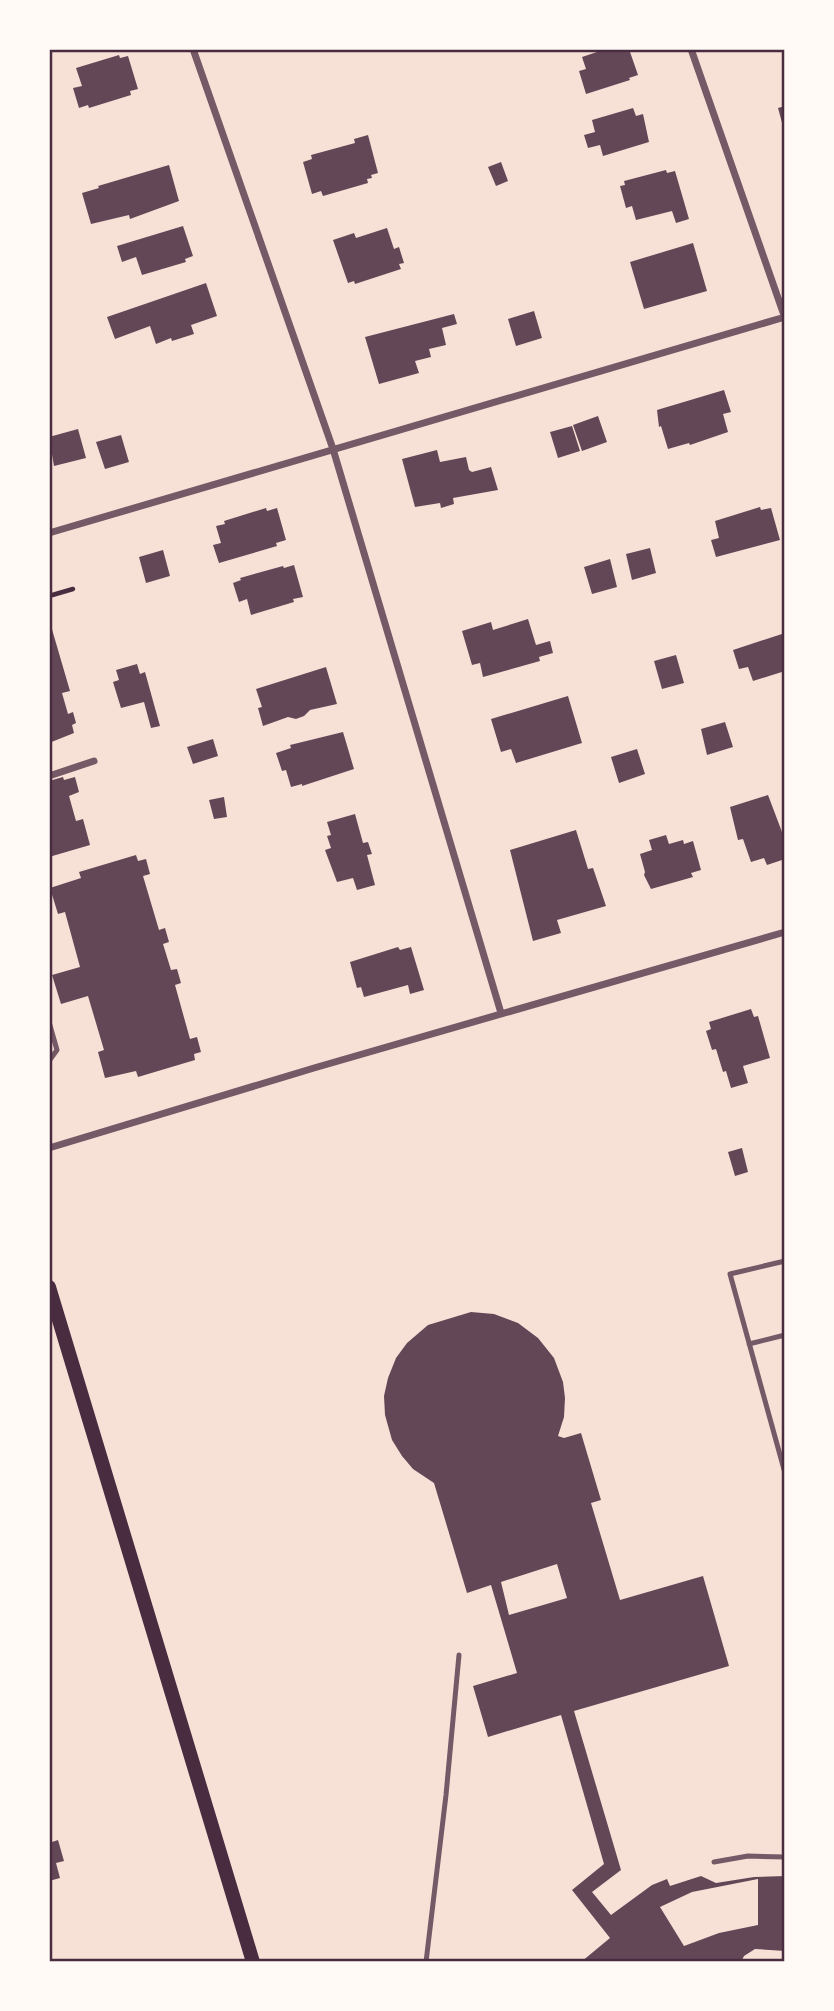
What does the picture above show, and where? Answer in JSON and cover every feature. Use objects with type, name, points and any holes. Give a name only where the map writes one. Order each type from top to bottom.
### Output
[{"type":"main road","points":[[49,1287],[253,1962]]},
{"type":"street","points":[[193,49],[333,449],[501,1013]]},
{"type":"street","points":[[49,533],[785,318],[691,49]]},
{"type":"street","points":[[49,776],[94,761]]},
{"type":"street","points":[[49,1148],[501,1013],[785,932]]},
{"type":"lane","points":[[49,1023],[57,1050],[49,1061]]},
{"type":"lane","points":[[785,1261],[730,1274],[785,1474]]},
{"type":"lane","points":[[749,1345],[785,1335]]},
{"type":"lane","points":[[426,1962],[459,1655]]},
{"type":"lane","points":[[714,1862],[748,1856],[785,1857]]},
{"type":"path","points":[[49,596],[73,589]]},
{"type":"building","points":[[606,49],[629,49],[638,75],[586,94],[579,71],[586,69],[582,57]]},
{"type":"building","points":[[119,55],[120,58],[128,56],[138,89],[130,91],[131,95],[89,108],[88,105],[79,108],[73,88],[82,86],[76,68]]},
{"type":"building","points":[[785,106],[785,130],[784,130],[778,108]]},
{"type":"building","points":[[633,108],[636,116],[643,114],[649,142],[603,156],[600,145],[588,148],[584,135],[595,132],[592,120]]},
{"type":"building","points":[[368,135],[378,173],[367,179],[368,183],[323,196],[321,191],[312,194],[303,162],[312,159],[311,155],[355,143],[354,139]]},
{"type":"building","points":[[501,162],[508,181],[496,186],[488,167]]},
{"type":"building","points":[[169,165],[179,201],[130,219],[129,215],[91,224],[82,193]]},
{"type":"building","points":[[666,170],[667,173],[675,171],[689,219],[676,223],[672,211],[636,220],[632,206],[626,208],[620,186],[625,185],[624,181]]},
{"type":"building","points":[[183,226],[193,256],[185,259],[186,262],[142,275],[136,257],[122,262],[117,246]]},
{"type":"building","points":[[387,228],[394,249],[399,247],[404,263],[399,264],[401,269],[355,284],[354,281],[348,283],[333,240],[354,233],[356,238]]},
{"type":"building","points":[[693,243],[707,291],[644,309],[630,262]]},
{"type":"building","points":[[206,283],[217,316],[191,325],[194,334],[156,344],[150,326],[115,339],[107,317]]},
{"type":"building","points":[[534,311],[542,338],[516,346],[508,319]]},
{"type":"building","points":[[454,314],[457,324],[442,328],[446,345],[429,349],[431,357],[415,361],[419,373],[379,384],[365,337]]},
{"type":"building","points":[[724,390],[731,412],[723,414],[728,432],[690,445],[689,443],[668,449],[661,426],[659,427],[657,410]]},
{"type":"building","points":[[598,416],[607,442],[582,451],[573,425]]},
{"type":"building","points":[[572,426],[580,451],[558,458],[550,432]]},
{"type":"building","points":[[78,429],[86,458],[54,466],[49,437]]},
{"type":"building","points":[[121,435],[129,462],[105,469],[96,442]]},
{"type":"building","points":[[437,450],[440,462],[466,457],[472,472],[491,467],[498,490],[453,498],[454,504],[441,508],[440,503],[415,507],[402,459]]},
{"type":"building","points":[[760,507],[761,510],[771,508],[780,540],[716,557],[711,540],[719,538],[715,521]]},
{"type":"building","points":[[266,508],[267,511],[277,508],[286,540],[276,543],[277,546],[219,563],[213,545],[221,543],[216,526]]},
{"type":"building","points":[[650,548],[656,573],[632,580],[626,554]]},
{"type":"building","points":[[163,550],[170,576],[146,583],[139,557]]},
{"type":"building","points":[[610,559],[617,587],[592,594],[584,567]]},
{"type":"building","points":[[294,565],[303,597],[251,615],[247,599],[239,602],[233,583],[241,580],[240,578]]},
{"type":"building","points":[[49,619],[70,691],[62,693],[68,714],[73,712],[76,723],[72,725],[74,733],[49,743]]},
{"type":"building","points":[[528,619],[536,645],[550,641],[553,653],[539,657],[540,661],[483,677],[480,663],[472,665],[462,631],[491,622],[493,630]]},
{"type":"building","points":[[785,633],[785,671],[753,681],[748,667],[739,669],[733,650]]},
{"type":"building","points":[[676,655],[684,683],[662,689],[654,661]]},
{"type":"building","points":[[137,664],[140,674],[145,672],[160,726],[151,728],[144,702],[121,708],[113,682],[119,680],[116,670]]},
{"type":"building","points":[[326,667],[337,704],[310,710],[296,719],[288,717],[263,726],[258,708],[262,707],[256,689]]},
{"type":"building","points":[[568,696],[582,743],[516,763],[511,749],[501,752],[491,719]]},
{"type":"building","points":[[725,722],[733,747],[707,755],[701,729]]},
{"type":"building","points":[[343,732],[354,769],[291,787],[286,770],[282,771],[276,753],[291,748],[290,745]]},
{"type":"building","points":[[213,739],[218,756],[193,764],[187,747]]},
{"type":"building","points":[[637,749],[645,774],[619,783],[611,757]]},
{"type":"building","points":[[63,777],[64,780],[75,777],[79,792],[69,796],[76,821],[83,819],[90,845],[49,857],[49,781]]},
{"type":"building","points":[[768,795],[782,832],[785,831],[785,859],[767,865],[764,858],[751,862],[743,839],[738,840],[730,807]]},
{"type":"building","points":[[224,797],[227,817],[214,819],[209,800]]},
{"type":"building","points":[[355,814],[363,843],[368,842],[372,854],[367,855],[375,885],[357,890],[353,878],[337,882],[325,850],[331,848],[327,836],[331,835],[327,822]]},
{"type":"building","points":[[576,830],[588,869],[593,868],[606,906],[557,920],[561,933],[533,941],[510,850]]},
{"type":"building","points":[[666,835],[669,844],[683,840],[684,844],[693,841],[701,870],[691,873],[693,877],[651,889],[644,875],[640,854],[652,850],[649,840]]},
{"type":"building","points":[[136,855],[138,861],[146,859],[150,874],[143,876],[159,930],[165,928],[169,942],[163,944],[171,970],[177,969],[181,983],[175,985],[190,1039],[197,1037],[201,1052],[194,1054],[195,1060],[138,1077],[136,1071],[105,1078],[98,1052],[104,1050],[88,996],[61,1004],[52,975],[80,967],[65,912],[58,914],[50,888],[81,878],[79,872]]},
{"type":"building","points":[[398,947],[400,950],[411,947],[424,990],[410,994],[408,985],[364,997],[361,987],[357,988],[350,962]]},
{"type":"building","points":[[751,1009],[754,1017],[758,1016],[770,1058],[743,1066],[748,1083],[731,1088],[726,1071],[723,1072],[716,1049],[712,1050],[706,1031],[711,1029],[709,1022]]},
{"type":"building","points":[[742,1148],[748,1172],[735,1176],[728,1152]]},
{"type":"building","points":[[471,1312],[494,1314],[518,1323],[538,1338],[554,1358],[563,1382],[565,1398],[564,1417],[558,1436],[564,1438],[581,1433],[601,1500],[591,1503],[620,1600],[703,1576],[729,1666],[574,1711],[621,1870],[592,1892],[611,1915],[652,1885],[667,1879],[670,1886],[701,1876],[716,1883],[754,1877],[785,1876],[785,1951],[755,1949],[744,1956],[741,1962],[581,1962],[610,1938],[572,1890],[604,1864],[561,1715],[488,1737],[473,1686],[517,1673],[491,1585],[467,1593],[434,1483],[413,1469],[402,1456],[392,1440],[385,1415],[384,1396],[396,1358],[407,1343],[428,1325]],"holes":[[[557,1564],[567,1598],[509,1615],[501,1582]],[[758,1879],[758,1925],[719,1933],[684,1946],[660,1907],[692,1892]]]},
{"type":"building","points":[[58,1840],[64,1861],[56,1863],[60,1878],[49,1881],[49,1843]]}]
